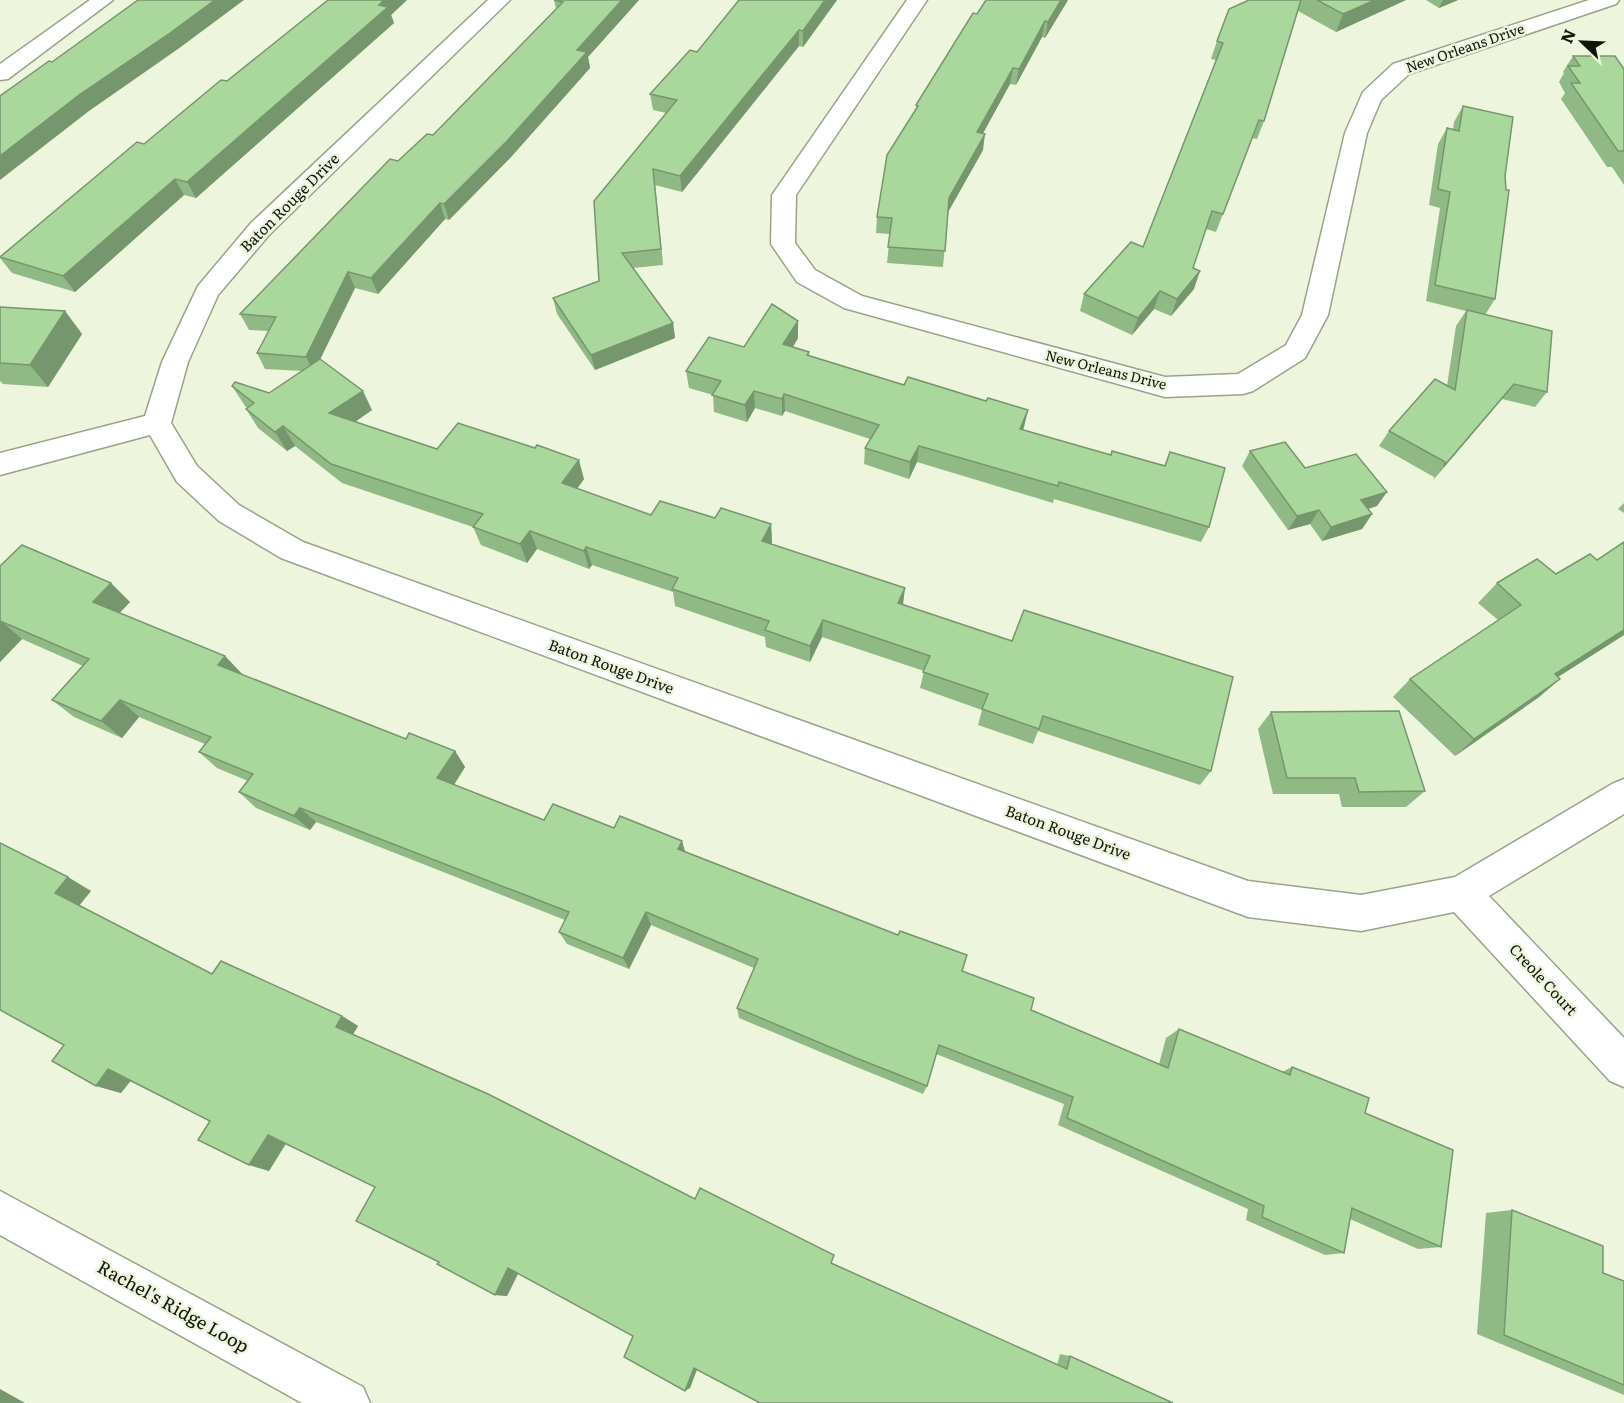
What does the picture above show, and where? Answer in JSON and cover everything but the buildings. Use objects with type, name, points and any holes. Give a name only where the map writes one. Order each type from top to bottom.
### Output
[{"type":"street","points":[[0,74],[104,0]]},
{"type":"street","name":"Baton Rouge Drive","points":[[500,0],[260,229],[207,292],[175,362],[157,423],[187,474],[229,513],[292,550],[1248,899],[1361,913],[1461,893],[1624,795]]},
{"type":"street","name":"New Orleans Drive","points":[[917,0],[784,195],[783,244],[806,276],[853,302],[1165,387],[1243,384],[1296,351],[1315,315],[1356,133],[1371,97],[1401,69],[1602,5]]},
{"type":"street","points":[[0,464],[157,423]]},
{"type":"street","name":"Creole Court","points":[[1461,893],[1624,1067]]},
{"type":"street","name":"Rachel's Ridge Loop","points":[[0,1212],[347,1403]]}]
